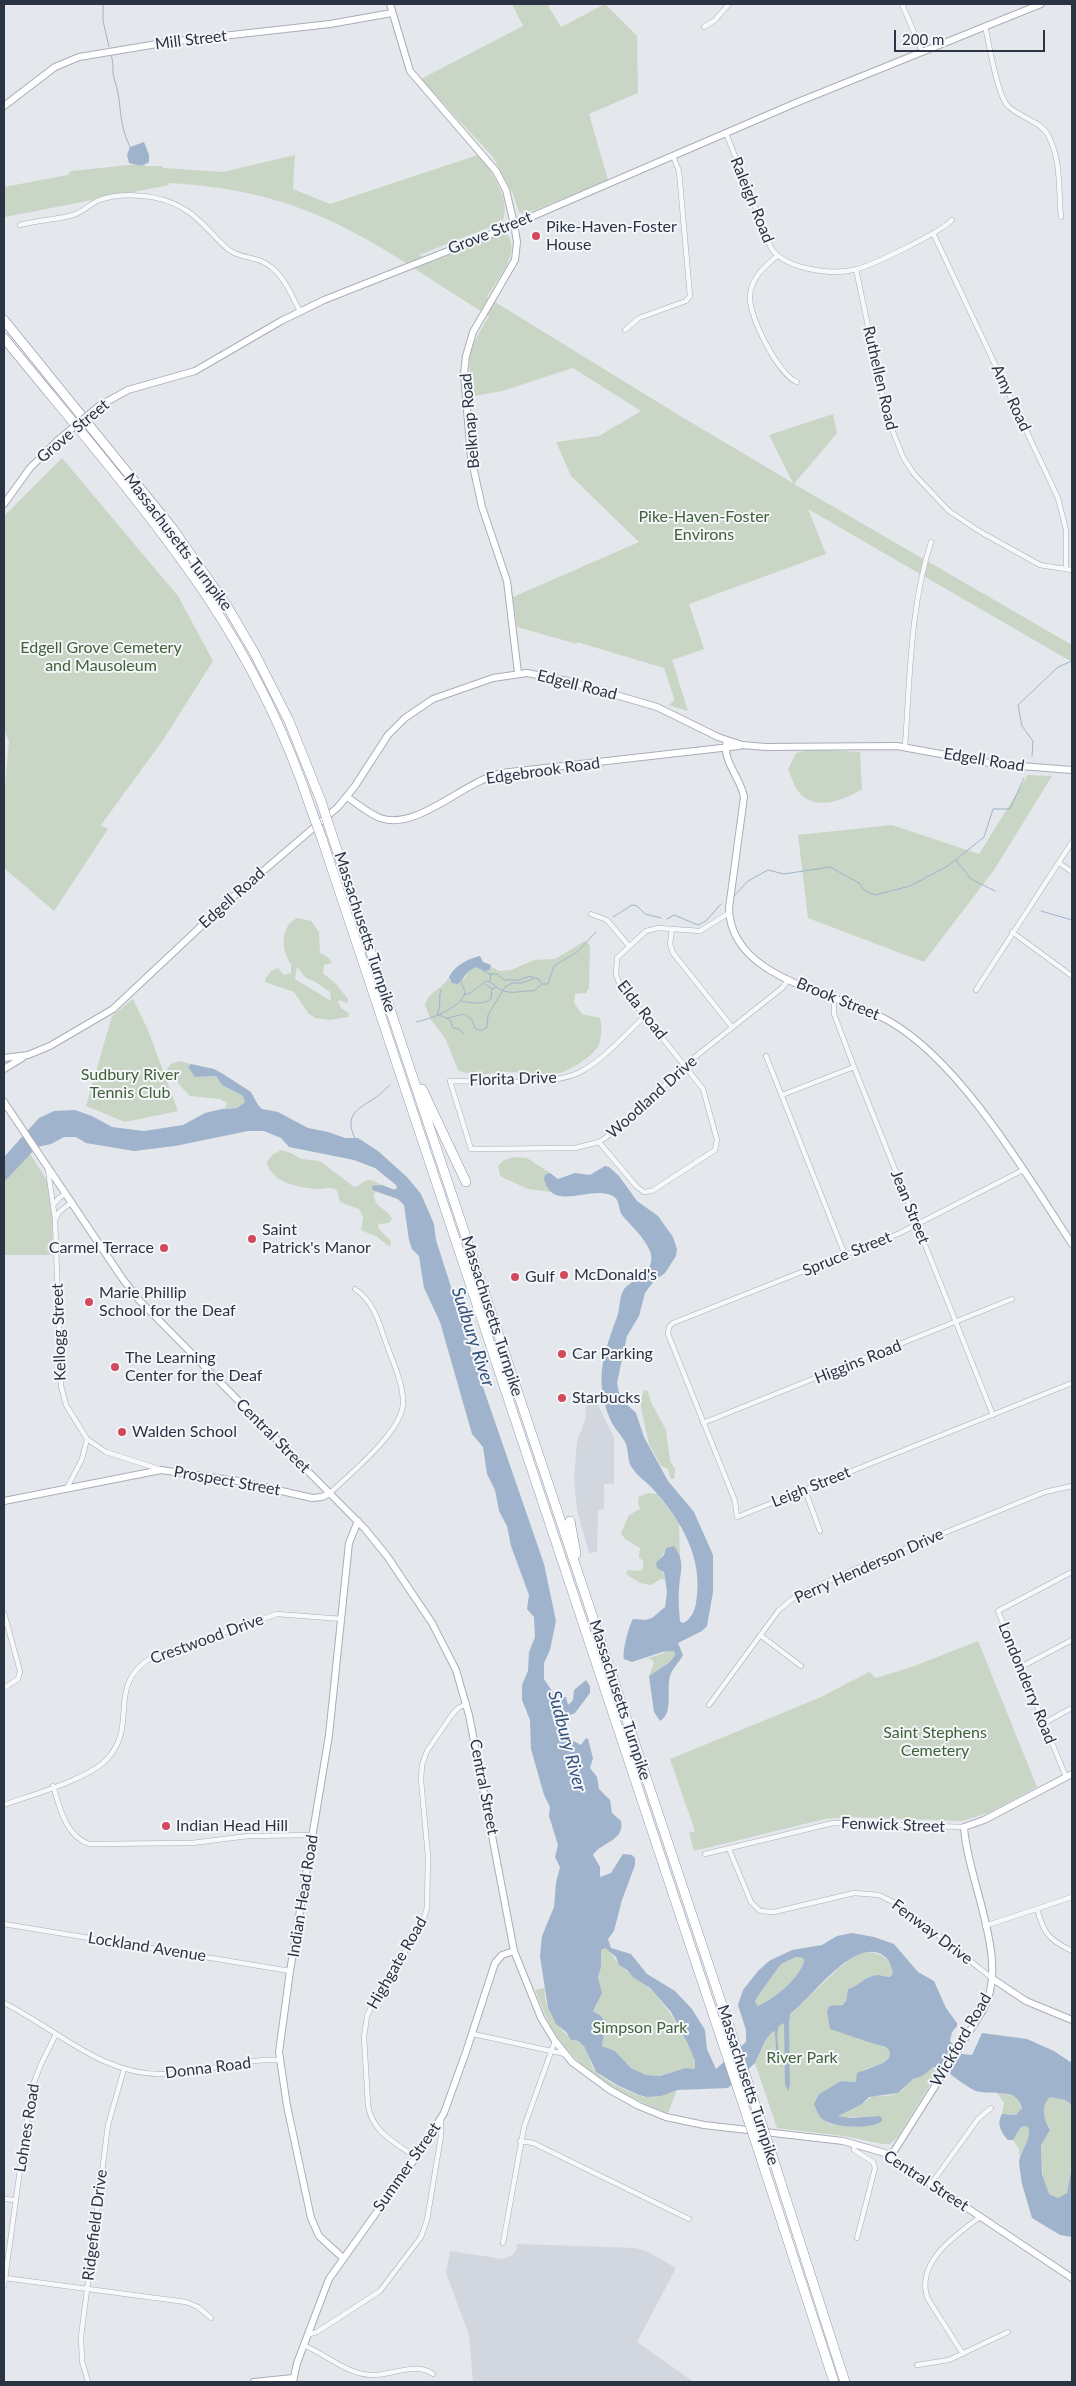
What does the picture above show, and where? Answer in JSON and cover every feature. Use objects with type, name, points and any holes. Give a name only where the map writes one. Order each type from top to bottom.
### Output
[{"type":"highway","name":"Massachusetts Turnpike","points":[[4,320],[172,529],[227,606],[255,654],[289,721],[332,832],[769,2146],[845,2382]]},
{"type":"highway","name":"Massachusetts Turnpike","points":[[4,338],[163,536],[206,596],[236,643],[293,757],[322,839],[834,2382]]},
{"type":"highway","points":[[391,1013],[423,1090],[466,1182]]},
{"type":"highway","points":[[570,1521],[582,1586]]},
{"type":"street","name":"Belknap Road","points":[[390,4],[410,71],[496,171],[506,190],[514,224],[517,242],[515,260],[474,332],[466,356],[464,374],[471,458],[482,507],[507,581],[518,673]]},
{"type":"street","points":[[704,27],[715,20],[729,4]]},
{"type":"street","points":[[902,4],[922,51]]},
{"type":"street","name":"Grove Street","points":[[4,504],[26,473],[58,440],[99,406],[128,390],[195,371],[300,311],[514,224],[726,133],[985,26],[1023,7],[1040,4]]},
{"type":"street","name":"Mill Street","points":[[4,106],[55,66],[79,57],[170,42],[330,24],[392,14]]},
{"type":"street","points":[[985,26],[1003,100],[1012,110],[1045,131],[1053,147],[1059,172],[1061,217]]},
{"type":"street","name":"Raleigh Road","points":[[726,133],[769,244],[777,256],[797,266],[839,271],[856,269],[933,233],[952,220]]},
{"type":"street","points":[[625,330],[639,318],[686,301],[690,296],[679,171],[673,156]]},
{"type":"street","points":[[20,225],[41,219],[74,215],[94,202],[108,198],[147,196],[162,199],[190,212],[231,251],[261,261],[273,268],[287,287],[300,311]]},
{"type":"street","name":"Amy Road","points":[[933,233],[1058,498],[1066,530],[1066,569]]},
{"type":"street","points":[[777,256],[755,278],[750,302],[756,321],[780,368],[789,378],[797,382]]},
{"type":"street","name":"Ruthellen Road","points":[[856,269],[887,418],[900,449],[914,474],[949,511],[979,531],[1040,565],[1072,570]]},
{"type":"street","points":[[904,746],[917,609],[924,564],[931,542]]},
{"type":"street","name":"Edgell Road","points":[[4,1058],[28,1055],[71,1035],[122,1001],[228,901],[333,812],[347,797],[388,736],[411,713],[449,692],[484,680],[518,673],[556,678],[640,701],[680,717],[727,741],[742,745],[766,747],[904,746],[995,764],[1072,770]]},
{"type":"street","points":[[727,741],[725,748],[742,745]]},
{"type":"street","name":"Edgebrook Road","points":[[347,797],[381,818],[403,820],[416,817],[479,780],[492,775],[725,748]]},
{"type":"street","name":"Brook Street","points":[[725,748],[727,758],[743,792],[745,803],[729,913],[733,931],[743,948],[759,962],[811,991],[882,1017],[906,1032],[926,1048],[983,1113],[1072,1244]]},
{"type":"street","points":[[976,990],[1072,842]]},
{"type":"street","points":[[1059,863],[1072,872]]},
{"type":"street","name":"Elda Road","points":[[599,1142],[637,1187],[644,1192],[652,1191],[712,1152],[717,1140],[704,1093],[686,1066],[620,985],[616,975],[618,958],[629,946],[650,929],[700,931],[729,913]]},
{"type":"street","points":[[591,914],[607,920],[629,946]]},
{"type":"street","points":[[672,929],[670,944],[673,953],[732,1028]]},
{"type":"street","points":[[1012,932],[1072,976]]},
{"type":"street","name":"Woodland Drive","points":[[450,1081],[471,1149],[574,1148],[599,1142],[618,1129],[686,1066],[782,988],[789,979]]},
{"type":"street","name":"Jean Street","points":[[834,998],[834,1014],[854,1067],[993,1415]]},
{"type":"street","name":"Florita Drive","points":[[450,1081],[541,1081],[572,1076],[597,1061],[645,1016]]},
{"type":"street","points":[[4,1069],[28,1055]]},
{"type":"street","points":[[766,1056],[845,1255]]},
{"type":"street","points":[[782,1095],[854,1067]]},
{"type":"street","name":"Central Street","points":[[4,1102],[122,1278],[142,1304],[358,1521],[382,1549],[432,1623],[453,1662],[467,1704],[501,1872],[514,1951],[537,2010],[565,2054],[601,2085],[639,2106],[666,2117],[704,2125],[854,2143],[891,2156],[1072,2278]]},
{"type":"street","name":"Kellogg Street","points":[[46,1164],[56,1219],[60,1386],[66,1404],[87,1439],[106,1452],[161,1470]]},
{"type":"street","name":"Spruce Street","points":[[668,1329],[673,1323],[917,1225],[1023,1170]]},
{"type":"street","points":[[54,1205],[58,1198],[66,1193]]},
{"type":"street","points":[[56,1219],[59,1212],[72,1202]]},
{"type":"street","points":[[330,1493],[389,1435],[398,1423],[403,1406],[402,1394],[378,1318],[364,1295],[355,1289]]},
{"type":"street","name":"Higgins Road","points":[[703,1423],[1012,1299]]},
{"type":"street","name":"Leigh Street","points":[[668,1329],[669,1337],[735,1501],[737,1517],[1072,1384]]},
{"type":"street","points":[[67,1488],[82,1459],[87,1439]]},
{"type":"street","name":"Prospect Street","points":[[4,1501],[161,1470],[238,1481],[312,1498],[322,1498],[330,1493]]},
{"type":"street","name":"Perry Henderson Drive","points":[[709,1705],[786,1603],[806,1591],[1045,1492],[1072,1486]]},
{"type":"street","points":[[805,1490],[820,1530]]},
{"type":"street","name":"Indian Head Road","points":[[343,2258],[319,2236],[313,2224],[287,2106],[279,2060],[290,1971],[331,1718],[349,1543],[358,1521]]},
{"type":"street","name":"Londonderry Road","points":[[1069,1776],[1044,1723],[998,1611],[1072,1572]]},
{"type":"street","points":[[4,1613],[19,1667],[19,1677],[4,1688]]},
{"type":"street","name":"Crestwood Drive","points":[[4,1805],[94,1770],[112,1754],[122,1732],[124,1696],[128,1680],[138,1666],[152,1657],[277,1614],[342,1619]]},
{"type":"street","points":[[760,1635],[801,1666]]},
{"type":"street","points":[[1021,1667],[1072,1640]]},
{"type":"street","name":"Highgate Road","points":[[416,2157],[380,2132],[370,2117],[364,2030],[371,2004],[418,1932],[426,1914],[428,1856],[421,1780],[422,1765],[427,1752],[451,1716],[458,1708],[467,1704]]},
{"type":"street","points":[[1044,1723],[1072,1708]]},
{"type":"street","name":"Fenwick Street","points":[[705,1854],[825,1824],[842,1822],[964,1826],[984,1820],[1069,1776]]},
{"type":"street","points":[[53,1786],[71,1831],[79,1839],[89,1844],[186,1843],[248,1836],[312,1835]]},
{"type":"street","name":"Wickford Road","points":[[891,2156],[987,2003],[993,1979],[992,1957],[964,1826]]},
{"type":"street","name":"Fenway Drive","points":[[730,1849],[751,1902],[760,1911],[774,1912],[854,1893],[879,1895],[901,1906],[993,1979]]},
{"type":"street","points":[[985,1926],[1072,1897]]},
{"type":"street","points":[[1037,1909],[1049,1938],[1072,1951]]},
{"type":"street","name":"Lockland Avenue","points":[[4,1924],[290,1971]]},
{"type":"street","name":"Summer Street","points":[[293,2380],[303,2346],[326,2285],[441,2119],[472,2034],[494,1963],[502,1955],[514,1951]]},
{"type":"street","points":[[993,1979],[1026,2001],[1072,2020]]},
{"type":"street","name":"Donna Road","points":[[4,2003],[100,2060],[124,2069],[167,2074],[279,2060]]},
{"type":"street","name":"Lohnes Road","points":[[4,2286],[31,2090],[56,2034]]},
{"type":"street","points":[[472,2034],[565,2054]]},
{"type":"street","points":[[503,2243],[520,2141],[555,2041]]},
{"type":"street","name":"Ridgefield Drive","points":[[88,2382],[82,2361],[80,2343],[108,2125],[124,2069]]},
{"type":"street","points":[[931,2184],[978,2119],[991,2108]]},
{"type":"street","points":[[307,2335],[317,2332],[380,2291],[419,2241],[428,2220],[441,2136],[441,2119]]},
{"type":"street","points":[[520,2141],[533,2144],[689,2219]]},
{"type":"street","points":[[854,2143],[854,2150],[871,2160],[875,2168],[857,2238]]},
{"type":"street","points":[[4,2199],[16,2200]]},
{"type":"street","points":[[963,2354],[928,2299],[925,2291],[926,2274],[935,2258],[954,2237],[980,2217]]},
{"type":"street","points":[[5,2278],[186,2302],[198,2307],[211,2318]]},
{"type":"street","points":[[917,2365],[935,2364],[963,2354],[1008,2332]]},
{"type":"street","points":[[303,2346],[361,2374],[379,2375],[422,2369],[433,2374]]},
{"type":"street","points":[[254,2382],[293,2380]]},
{"type":"shaded area","points":[[596,1401],[614,1437],[614,1484],[604,1484],[604,1509],[598,1510],[597,1552],[589,1553],[577,1510],[574,1478],[577,1442],[585,1420],[586,1404]]},
{"type":"shaded area","points":[[517,2244],[635,2248],[646,2251],[676,2268],[637,2342],[694,2382],[473,2382],[469,2335],[446,2273],[450,2251],[503,2259],[511,2256],[516,2251]]},
{"type":"green space","points":[[512,4],[547,4],[561,27],[605,4],[637,36],[638,93],[589,114],[608,180],[525,214],[519,212],[513,194],[493,157],[421,79],[523,26]]},
{"type":"green space","name":"Pike-Haven-Foster Environs","points":[[295,155],[293,189],[330,204],[478,155],[494,177],[502,194],[505,212],[503,220],[498,224],[419,255],[432,262],[501,234],[507,234],[511,242],[510,258],[487,297],[793,483],[769,435],[833,414],[837,433],[794,484],[1072,645],[1072,662],[808,509],[826,554],[689,604],[704,649],[672,660],[688,711],[668,705],[673,702],[674,698],[664,668],[577,642],[577,644],[517,627],[513,597],[639,542],[571,476],[556,442],[599,436],[641,411],[573,368],[502,391],[469,397],[470,354],[475,340],[489,316],[402,261],[328,219],[262,196],[216,187],[169,183],[169,185],[5,217],[4,214],[4,187],[68,175],[71,171],[139,164],[139,166],[162,166],[163,168],[223,172]]},
{"type":"green space","name":"Edgell Grove Cemetery and Mausoleum","points":[[62,458],[178,596],[213,661],[163,740],[101,825],[108,829],[54,911],[4,868],[4,798],[9,741],[4,730],[4,516]]},
{"type":"green space","points":[[813,749],[860,752],[862,789],[847,797],[829,802],[820,803],[804,797],[798,791],[788,769],[796,753]]},
{"type":"green space","points":[[1028,775],[1052,776],[994,870],[924,962],[808,918],[798,835],[892,825],[979,854]]},
{"type":"green space","points":[[297,918],[311,921],[319,932],[320,953],[328,957],[332,963],[324,965],[323,973],[336,984],[348,999],[347,1003],[339,1000],[338,1002],[341,1008],[349,1013],[349,1017],[329,1020],[315,1018],[308,1013],[294,992],[265,982],[271,971],[278,968],[284,975],[291,973],[291,964],[285,952],[284,939],[287,927]],"holes":[[[297,967],[306,978],[316,982],[330,992],[331,1001],[295,979]]]},
{"type":"green space","points":[[585,941],[590,945],[589,988],[586,993],[575,994],[574,1003],[582,1014],[600,1018],[601,1038],[599,1045],[594,1051],[574,1067],[552,1074],[508,1072],[477,1075],[458,1070],[445,1038],[431,1020],[425,1005],[429,997],[449,977],[450,981],[465,978],[469,971],[476,966],[481,970],[490,970],[492,967],[499,971],[511,970],[534,960],[555,959]]},
{"type":"green space","name":"Sudbury River Tennis Club","points":[[133,999],[148,1030],[178,1111],[125,1122],[86,1106],[112,1016]]},
{"type":"green space","points":[[179,1061],[191,1064],[189,1065],[195,1077],[216,1076],[222,1085],[243,1096],[245,1102],[237,1108],[225,1108],[227,1103],[220,1099],[190,1096],[167,1069],[171,1064]]},
{"type":"green space","points":[[20,1138],[48,1182],[53,1209],[52,1255],[4,1255],[4,1171]]},
{"type":"green space","points":[[281,1150],[301,1159],[320,1161],[354,1187],[369,1180],[390,1189],[397,1188],[404,1205],[398,1199],[376,1192],[374,1194],[376,1203],[392,1219],[389,1223],[378,1224],[379,1229],[391,1241],[390,1247],[377,1237],[361,1230],[363,1217],[359,1209],[340,1202],[337,1190],[294,1185],[286,1183],[274,1175],[269,1169],[267,1162],[272,1155]]},
{"type":"green space","points":[[514,1157],[527,1158],[550,1173],[546,1174],[545,1183],[551,1192],[528,1189],[500,1176],[498,1166],[504,1160]]},
{"type":"green space","points":[[644,1390],[648,1391],[651,1402],[666,1430],[670,1461],[675,1469],[674,1479],[670,1478],[668,1469],[661,1466],[649,1444],[641,1408],[641,1398]]},
{"type":"green space","points":[[649,1493],[657,1494],[679,1523],[680,1560],[677,1551],[666,1548],[660,1560],[665,1580],[661,1579],[651,1585],[640,1583],[626,1574],[628,1570],[640,1571],[643,1568],[643,1561],[639,1557],[640,1548],[625,1539],[621,1533],[629,1515],[640,1509],[639,1496]]},
{"type":"green space","name":"Saint Stephens Cemetery","points":[[978,1641],[1037,1787],[988,1813],[962,1821],[850,1817],[825,1819],[694,1851],[689,1833],[695,1831],[670,1759],[819,1698],[869,1672],[876,1678],[912,1667]]},
{"type":"green space","points":[[674,1651],[675,1655],[670,1662],[649,1676],[654,1663],[651,1659],[646,1659]]},
{"type":"green space","name":"Simpson Park","points":[[605,1948],[626,1971],[647,1986],[664,2004],[692,2051],[695,2069],[684,2068],[660,2076],[646,2075],[631,2068],[615,2051],[602,2046],[598,2014],[593,2011],[597,2004],[600,1954],[601,1950]]},
{"type":"green space","name":"River Park","points":[[866,1952],[876,1953],[884,1957],[890,1963],[893,1973],[890,1977],[874,1975],[848,1989],[846,2001],[827,2012],[834,2030],[886,2047],[890,2052],[889,2058],[883,2063],[863,2070],[856,2082],[841,2081],[819,2094],[816,2108],[820,2117],[830,2124],[855,2127],[879,2116],[841,2118],[838,2116],[839,2114],[862,2104],[874,2095],[886,2096],[898,2093],[915,2078],[929,2070],[941,2067],[897,2138],[890,2144],[777,2128],[755,2063],[765,2041],[773,2031],[839,1968],[857,1954]]},
{"type":"green space","points":[[796,1957],[803,1958],[804,1961],[797,1975],[779,1993],[758,2006],[755,2002],[756,1997],[781,1964]]},
{"type":"green space","points":[[545,1988],[546,2003],[553,2018],[568,2036],[574,2041],[583,2044],[595,2071],[605,2079],[641,2096],[655,2096],[677,2090],[668,2113],[619,2091],[604,2082],[577,2060],[554,2032],[546,2017],[535,1990]]},
{"type":"green space","points":[[1003,2092],[1017,2098],[1022,2108],[1016,2115],[1002,2114],[1004,2103],[997,2093]]},
{"type":"green space","points":[[1050,2097],[1065,2100],[1072,2105],[1073,2159],[1071,2180],[1068,2192],[1058,2198],[1049,2194],[1043,2181],[1041,2145],[1050,2130],[1046,2122],[1044,2109]]},
{"type":"green space","points":[[1028,2127],[1029,2139],[1019,2157],[1019,2149],[1013,2140],[1020,2128]]},
{"type":"water","points":[[144,142],[149,155],[149,162],[142,166],[129,163],[127,155],[130,147]]},
{"type":"water","points":[[480,956],[483,962],[491,965],[490,970],[484,971],[476,967],[469,971],[458,984],[452,983],[449,977],[458,966]]},
{"type":"water","name":"Sudbury River","points":[[191,1064],[214,1069],[223,1074],[251,1092],[262,1109],[278,1112],[308,1128],[345,1138],[358,1138],[378,1151],[407,1177],[421,1194],[434,1224],[436,1240],[484,1390],[544,1564],[556,1621],[550,1650],[544,1663],[544,1679],[552,1691],[562,1697],[566,1697],[568,1705],[573,1700],[574,1690],[586,1680],[590,1686],[590,1693],[575,1713],[566,1717],[562,1732],[566,1737],[581,1745],[586,1738],[588,1739],[593,1758],[590,1768],[597,1777],[599,1789],[610,1800],[612,1813],[621,1821],[621,1828],[616,1837],[593,1855],[600,1867],[600,1877],[611,1873],[623,1854],[632,1855],[635,1858],[635,1865],[622,1900],[614,1931],[608,1939],[611,1948],[631,1954],[647,1974],[675,1991],[692,2009],[705,2030],[707,2049],[716,2069],[746,2042],[746,2030],[738,2005],[743,1990],[758,1971],[769,1961],[792,1950],[822,1945],[837,1936],[852,1933],[874,1937],[894,1944],[918,1972],[934,1981],[946,2008],[957,2023],[950,2041],[962,2054],[972,2055],[982,2033],[1027,2039],[1054,2051],[1072,2063],[1072,2105],[1065,2100],[1050,2097],[1045,2105],[1044,2113],[1050,2130],[1041,2145],[1042,2174],[1049,2194],[1058,2198],[1067,2193],[1072,2167],[1072,2237],[1060,2235],[1032,2218],[1022,2184],[1019,2163],[1028,2137],[1028,2127],[1020,2128],[1013,2140],[1008,2140],[1001,2131],[999,2124],[1002,2114],[1016,2115],[1022,2108],[1019,2101],[1009,2094],[976,2091],[941,2067],[934,2067],[922,2076],[913,2079],[898,2093],[869,2097],[862,2104],[838,2116],[850,2118],[879,2116],[882,2118],[882,2121],[877,2124],[861,2127],[842,2126],[833,2124],[820,2117],[814,2104],[819,2094],[841,2081],[856,2082],[857,2073],[883,2063],[889,2058],[890,2052],[886,2047],[830,2029],[827,2012],[829,2006],[842,2005],[846,2001],[848,1989],[866,1979],[877,1975],[890,1977],[893,1973],[890,1965],[888,1960],[881,1954],[869,1952],[857,1955],[832,1973],[790,2014],[790,2085],[788,2091],[785,2084],[784,2023],[779,2026],[777,2035],[779,2055],[777,2065],[775,2032],[773,2031],[765,2041],[755,2063],[728,2088],[677,2090],[661,2096],[647,2097],[619,2086],[596,2072],[584,2046],[578,2041],[571,2040],[566,2032],[556,2024],[548,2008],[540,1956],[542,1936],[554,1907],[556,1883],[560,1867],[555,1857],[558,1845],[549,1816],[550,1807],[544,1795],[531,1749],[530,1720],[522,1700],[522,1685],[528,1671],[529,1652],[535,1637],[534,1617],[527,1609],[529,1595],[511,1546],[507,1526],[499,1511],[495,1490],[487,1474],[483,1447],[472,1434],[440,1322],[424,1288],[419,1256],[412,1249],[409,1240],[404,1205],[398,1199],[373,1190],[372,1186],[382,1185],[395,1190],[397,1188],[396,1185],[375,1168],[354,1160],[289,1147],[281,1138],[264,1131],[248,1131],[175,1146],[134,1151],[86,1143],[76,1137],[64,1137],[51,1144],[37,1147],[4,1182],[4,1157],[39,1118],[54,1111],[75,1110],[92,1116],[112,1127],[144,1131],[183,1125],[205,1113],[237,1108],[245,1102],[243,1096],[222,1085],[216,1076],[195,1077],[188,1067]],"holes":[[[605,1948],[616,1957],[619,1965],[650,1988],[671,2012],[688,2044],[695,2061],[695,2069],[685,2068],[660,2076],[646,2075],[631,2068],[615,2051],[602,2046],[605,2022],[601,2016],[593,2011],[602,1993],[598,1977],[601,1967],[601,1950]],[[796,1957],[803,1958],[804,1961],[797,1975],[779,1993],[758,2006],[755,2002],[757,1997],[781,1964]]]},
{"type":"water","points":[[605,1166],[609,1167],[619,1176],[637,1201],[658,1216],[673,1237],[677,1249],[676,1256],[665,1273],[654,1281],[645,1293],[639,1316],[627,1336],[617,1383],[620,1398],[636,1413],[644,1437],[668,1481],[694,1512],[713,1555],[713,1592],[707,1626],[702,1631],[678,1643],[683,1655],[670,1676],[667,1712],[660,1721],[654,1712],[649,1676],[670,1662],[675,1655],[674,1651],[662,1652],[632,1662],[624,1659],[626,1639],[633,1619],[645,1620],[652,1618],[665,1607],[667,1592],[664,1572],[657,1568],[656,1563],[664,1555],[666,1548],[674,1546],[680,1557],[679,1601],[680,1621],[682,1623],[690,1618],[695,1606],[698,1586],[697,1571],[688,1541],[681,1527],[663,1500],[631,1466],[626,1444],[612,1423],[605,1405],[601,1380],[604,1356],[618,1314],[623,1291],[647,1271],[650,1266],[650,1251],[622,1215],[617,1200],[613,1196],[604,1193],[573,1196],[555,1194],[548,1189],[544,1178],[546,1174],[550,1173],[558,1179],[575,1173],[590,1175]]},
{"type":"waterway","points":[[103,4],[103,21],[109,47]]},
{"type":"waterway","points":[[111,55],[123,129],[130,147]]},
{"type":"waterway","points":[[1032,756],[1033,741],[1022,726],[1018,705],[1058,667],[1072,661]]},
{"type":"waterway","points":[[734,896],[748,881],[768,870],[784,874],[830,867],[859,883],[865,891],[875,895],[910,886],[948,866],[984,837],[993,809],[1010,809],[1024,778]]},
{"type":"waterway","points":[[956,860],[971,879],[995,891]]},
{"type":"waterway","points":[[667,919],[674,915],[698,925],[706,921],[721,904]]},
{"type":"waterway","points":[[613,917],[632,905],[637,906],[645,914],[661,918]]},
{"type":"waterway","points":[[1041,911],[1072,920]]},
{"type":"waterway","points":[[416,1022],[436,1016],[450,1009],[464,995],[487,981],[501,990],[509,992],[534,991],[542,984],[548,984],[554,966],[577,952],[596,932]]},
{"type":"waterway","points":[[484,971],[491,975],[490,981]]},
{"type":"waterway","points":[[489,974],[497,974],[504,980],[519,980],[530,976],[534,978]]},
{"type":"waterway","points":[[447,1018],[465,1014],[472,1020],[475,1028],[481,1031],[487,1027],[488,1015],[505,987],[512,983],[522,983],[535,978],[539,979],[541,983]]},
{"type":"waterway","points":[[461,982],[465,991],[464,995]]},
{"type":"waterway","points":[[485,984],[492,989]]},
{"type":"waterway","points":[[461,1001],[477,1003],[488,1001],[491,999],[492,989],[496,987]]},
{"type":"waterway","points":[[441,990],[437,1014],[450,1020],[453,1028],[459,1029],[464,1034]]},
{"type":"waterway","points":[[355,1138],[351,1123],[354,1113],[390,1085]]},
{"type":"place","name":"Pike-Haven-Foster House","points":[[536,236]]},
{"type":"place","name":"Saint Patrick's Manor","points":[[252,1239]]},
{"type":"place","name":"Carmel Terrace","points":[[164,1248]]},
{"type":"place","name":"McDonald's","points":[[564,1275]]},
{"type":"place","name":"Gulf","points":[[515,1277]]},
{"type":"place","name":"Marie Phillip School for the Deaf","points":[[89,1302]]},
{"type":"place","name":"Car Parking","points":[[562,1354]]},
{"type":"place","name":"The Learning Center for the Deaf","points":[[115,1367]]},
{"type":"place","name":"Starbucks","points":[[562,1398]]},
{"type":"place","name":"Walden School","points":[[122,1432]]},
{"type":"place","name":"Indian Head Hill","points":[[166,1826]]}]
